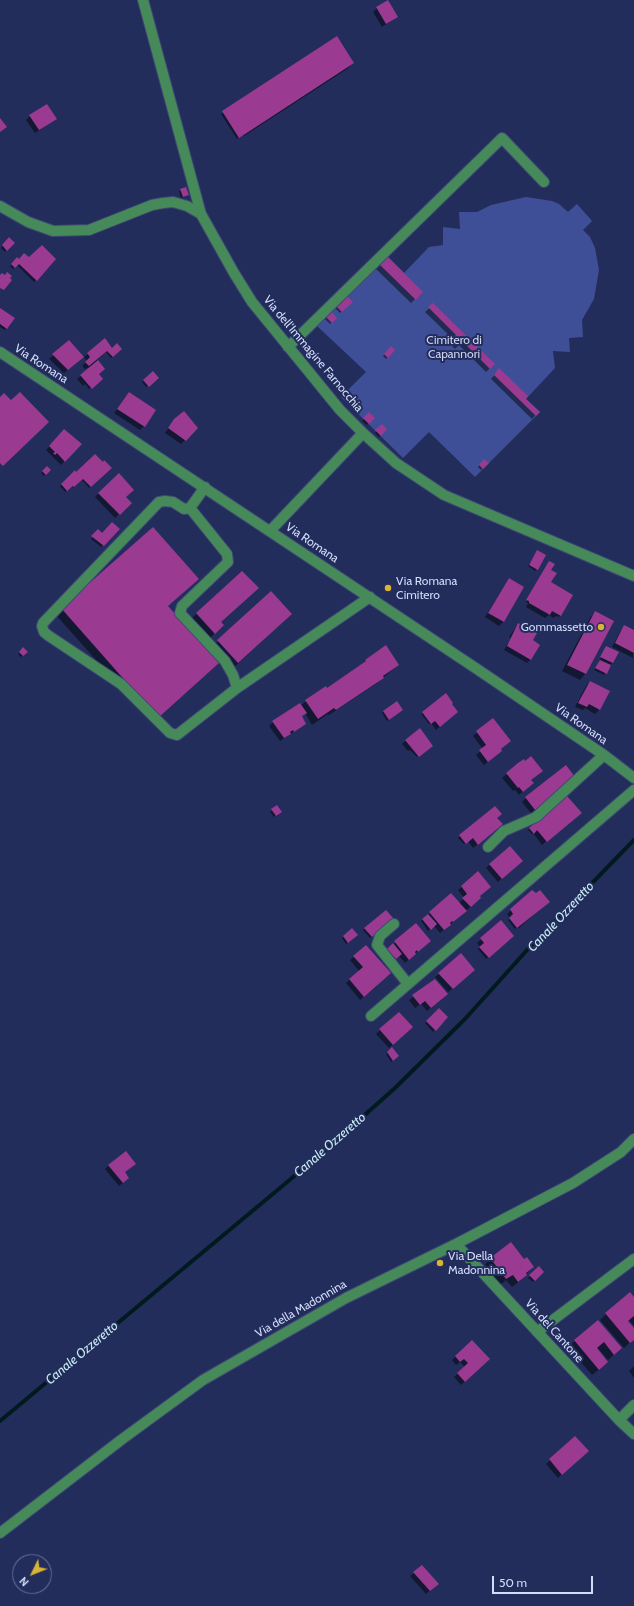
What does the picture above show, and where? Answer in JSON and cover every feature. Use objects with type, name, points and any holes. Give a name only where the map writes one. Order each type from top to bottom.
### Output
[{"type":"street","name":"Via dell'Immagine Farnocchia","points":[[143,0],[201,214],[234,273],[249,296],[288,348],[340,410],[396,463],[444,495],[634,576]]},
{"type":"street","points":[[288,348],[502,138],[544,182]]},
{"type":"street","points":[[0,206],[28,222],[53,231],[89,230],[163,203],[173,202],[187,206],[201,214]]},
{"type":"street","name":"Via Romana","points":[[0,352],[370,597],[605,757]]},
{"type":"street","points":[[270,531],[363,433]]},
{"type":"street","points":[[204,488],[190,508],[184,509],[173,502],[159,502],[48,617],[42,626],[44,632],[49,636],[121,684],[170,733],[177,735],[237,688],[370,597]]},
{"type":"street","points":[[190,508],[227,554],[228,562],[182,606],[180,613],[225,661],[233,675],[237,688]]},
{"type":"street","points":[[605,757],[634,770]]},
{"type":"street","points":[[605,757],[634,778]]},
{"type":"street","points":[[488,847],[504,831],[536,817],[605,757]]},
{"type":"street","points":[[371,1016],[634,790]]},
{"type":"street","points":[[394,924],[380,936],[377,945],[408,984]]},
{"type":"street","name":"Via della Madonnina","points":[[0,1533],[203,1380],[346,1298],[456,1244],[573,1183],[620,1152],[632,1146]]},
{"type":"street","name":"Via del Cantone","points":[[456,1244],[619,1420],[634,1434]]},
{"type":"street","points":[[538,1332],[634,1259]]},
{"type":"street","points":[[619,1420],[634,1405]]},
{"type":"green space","name":"Cimitero di Capannori","points":[[526,197],[552,201],[559,204],[568,212],[577,204],[592,221],[583,230],[590,237],[595,248],[599,270],[594,299],[582,320],[583,337],[569,338],[570,352],[553,351],[555,368],[526,399],[540,412],[475,477],[429,432],[403,458],[341,397],[366,372],[317,326],[387,256],[404,273],[429,247],[443,245],[443,227],[460,229],[459,212],[477,212],[491,205]]},
{"type":"building","points":[[388,0],[398,17],[386,24],[376,7]]},
{"type":"building","points":[[337,36],[354,63],[239,138],[222,111]]},
{"type":"building","points":[[47,104],[57,119],[39,130],[29,115]]},
{"type":"building","points":[[0,118],[7,127],[0,132]]},
{"type":"building","points":[[186,187],[189,195],[183,197],[180,189]]},
{"type":"building","points":[[9,237],[15,243],[7,251],[2,245]]},
{"type":"building","points":[[42,245],[56,259],[37,281],[19,264],[15,268],[11,264],[17,257],[19,259],[24,253],[29,257]]},
{"type":"building","points":[[387,256],[423,292],[416,300],[379,264]]},
{"type":"building","points":[[7,272],[12,276],[10,278],[12,280],[4,290],[0,288],[0,275],[2,273],[5,275]]},
{"type":"building","points":[[347,296],[353,302],[342,312],[336,306]]},
{"type":"building","points":[[433,303],[495,364],[490,369],[463,342],[459,346],[452,339],[456,335],[428,307]]},
{"type":"building","points":[[0,308],[15,318],[7,329],[0,324]]},
{"type":"building","points":[[331,311],[337,318],[332,323],[326,317]]},
{"type":"building","points":[[105,338],[112,348],[117,343],[122,349],[113,357],[107,351],[89,366],[85,362],[90,357],[87,353]]},
{"type":"building","points":[[69,340],[84,357],[68,370],[52,354]]},
{"type":"building","points":[[391,346],[395,350],[388,358],[384,354]]},
{"type":"building","points":[[98,360],[105,369],[99,374],[103,379],[92,389],[80,375]]},
{"type":"building","points":[[499,368],[528,396],[526,399],[540,412],[536,416],[494,375]]},
{"type":"building","points":[[153,371],[159,378],[149,387],[143,380]]},
{"type":"building","points":[[20,392],[49,422],[3,466],[0,463],[0,397],[4,393],[11,400]]},
{"type":"building","points":[[129,392],[156,410],[145,427],[117,409]]},
{"type":"building","points":[[184,411],[198,428],[186,441],[168,428],[174,419]]},
{"type":"building","points":[[369,412],[375,418],[369,424],[363,418]]},
{"type":"building","points":[[382,424],[387,429],[381,436],[375,430]]},
{"type":"building","points":[[64,429],[82,444],[65,462],[57,453],[55,455],[53,453],[55,452],[49,446]]},
{"type":"building","points":[[95,454],[112,468],[91,487],[83,479],[67,491],[61,484],[75,470],[76,472]]},
{"type":"building","points":[[484,459],[489,463],[483,469],[479,465]]},
{"type":"building","points":[[47,466],[51,470],[46,475],[42,471]]},
{"type":"building","points":[[119,473],[134,490],[126,497],[132,503],[120,515],[98,493]]},
{"type":"building","points":[[112,522],[120,529],[104,546],[91,536],[98,529],[102,533]]},
{"type":"building","points":[[153,527],[199,579],[168,606],[219,663],[158,718],[61,608]]},
{"type":"building","points":[[537,550],[546,555],[538,570],[529,565]]},
{"type":"building","points":[[549,561],[555,564],[551,570],[557,573],[551,582],[573,595],[561,616],[552,611],[550,615],[526,600]]},
{"type":"building","points":[[242,571],[259,588],[221,622],[224,625],[215,634],[196,613]]},
{"type":"building","points":[[509,578],[524,587],[504,622],[488,613]]},
{"type":"building","points":[[271,591],[292,614],[238,663],[217,640]]},
{"type":"building","points":[[595,611],[614,621],[586,674],[567,665]]},
{"type":"building","points":[[518,623],[537,633],[533,640],[540,645],[531,660],[507,646]]},
{"type":"building","points":[[624,625],[634,630],[634,653],[615,643]]},
{"type":"building","points":[[386,645],[399,665],[383,676],[384,678],[336,710],[334,708],[318,719],[305,700],[326,686],[327,688]]},
{"type":"building","points":[[606,646],[619,652],[613,663],[600,657]]},
{"type":"building","points":[[23,647],[28,652],[23,656],[19,652]]},
{"type":"building","points":[[600,660],[611,665],[607,674],[595,668]]},
{"type":"building","points":[[590,681],[610,691],[600,710],[589,704],[587,707],[578,703]]},
{"type":"building","points":[[446,693],[458,712],[440,727],[435,721],[431,724],[422,712]]},
{"type":"building","points":[[397,701],[403,710],[389,720],[383,711]]},
{"type":"building","points":[[300,703],[307,713],[302,716],[306,724],[294,732],[293,730],[290,732],[291,734],[284,738],[272,721]]},
{"type":"building","points":[[493,718],[511,741],[501,749],[502,751],[488,762],[479,750],[486,745],[476,731]]},
{"type":"building","points":[[420,728],[433,746],[419,757],[405,740]]},
{"type":"building","points":[[531,756],[543,771],[531,780],[534,783],[523,792],[506,773],[518,763],[524,759],[525,761]]},
{"type":"building","points":[[566,765],[575,777],[535,810],[525,797]]},
{"type":"building","points":[[567,796],[582,813],[547,842],[537,830],[534,834],[529,828]]},
{"type":"building","points":[[277,805],[282,812],[276,816],[271,809]]},
{"type":"building","points":[[495,806],[502,814],[497,818],[503,824],[478,845],[473,838],[466,844],[459,835]]},
{"type":"building","points":[[510,846],[523,861],[502,879],[489,864]]},
{"type":"building","points":[[478,871],[491,887],[480,896],[481,898],[471,907],[462,898],[467,894],[461,886]]},
{"type":"building","points":[[532,890],[536,893],[540,890],[550,902],[517,928],[509,918],[513,914],[510,909]]},
{"type":"building","points":[[451,893],[467,911],[453,922],[452,921],[450,923],[451,925],[444,930],[429,912]]},
{"type":"building","points":[[386,910],[394,919],[372,937],[364,928]]},
{"type":"building","points":[[428,914],[437,924],[431,930],[422,919]]},
{"type":"building","points":[[501,920],[514,936],[489,958],[479,947],[484,943],[480,938]]},
{"type":"building","points":[[416,923],[431,941],[418,952],[417,950],[415,952],[416,954],[409,960],[394,941]]},
{"type":"building","points":[[352,928],[358,935],[348,943],[343,936]]},
{"type":"building","points":[[393,943],[402,954],[396,959],[387,949]]},
{"type":"building","points":[[366,945],[391,973],[364,997],[349,979],[363,967],[353,956]]},
{"type":"building","points":[[461,953],[475,970],[453,989],[438,973]]},
{"type":"building","points":[[435,979],[448,994],[431,1008],[425,1001],[420,1005],[412,995]]},
{"type":"building","points":[[439,1008],[448,1017],[436,1031],[426,1021]]},
{"type":"building","points":[[399,1012],[413,1027],[393,1045],[379,1029]]},
{"type":"building","points":[[392,1047],[399,1056],[393,1061],[387,1052]]},
{"type":"building","points":[[126,1151],[136,1164],[125,1172],[129,1178],[123,1183],[108,1165]]},
{"type":"building","points":[[511,1242],[524,1259],[527,1257],[534,1267],[518,1282],[513,1275],[506,1279],[490,1258]]},
{"type":"building","points":[[539,1266],[544,1272],[535,1281],[529,1275]]},
{"type":"building","points":[[630,1292],[634,1297],[634,1316],[628,1321],[634,1328],[634,1340],[630,1343],[605,1313]]},
{"type":"building","points":[[598,1320],[622,1348],[614,1355],[604,1342],[597,1348],[608,1362],[599,1370],[574,1340]]},
{"type":"building","points":[[472,1340],[490,1359],[465,1382],[457,1373],[468,1363],[464,1359],[460,1362],[455,1356]]},
{"type":"building","points":[[575,1436],[589,1451],[562,1475],[549,1459]]},
{"type":"building","points":[[422,1565],[439,1584],[430,1591],[413,1572]]},
{"type":"waterway","name":"Canale Ozzeretto","points":[[0,1421],[322,1153],[395,1088],[465,1019],[528,949],[634,840]]},
{"type":"place","name":"Via Romana Cimitero","points":[[388,588]]},
{"type":"place","name":"Gommassetto","points":[[601,627]]},
{"type":"place","name":"Via Della Madonnina","points":[[440,1263]]}]
